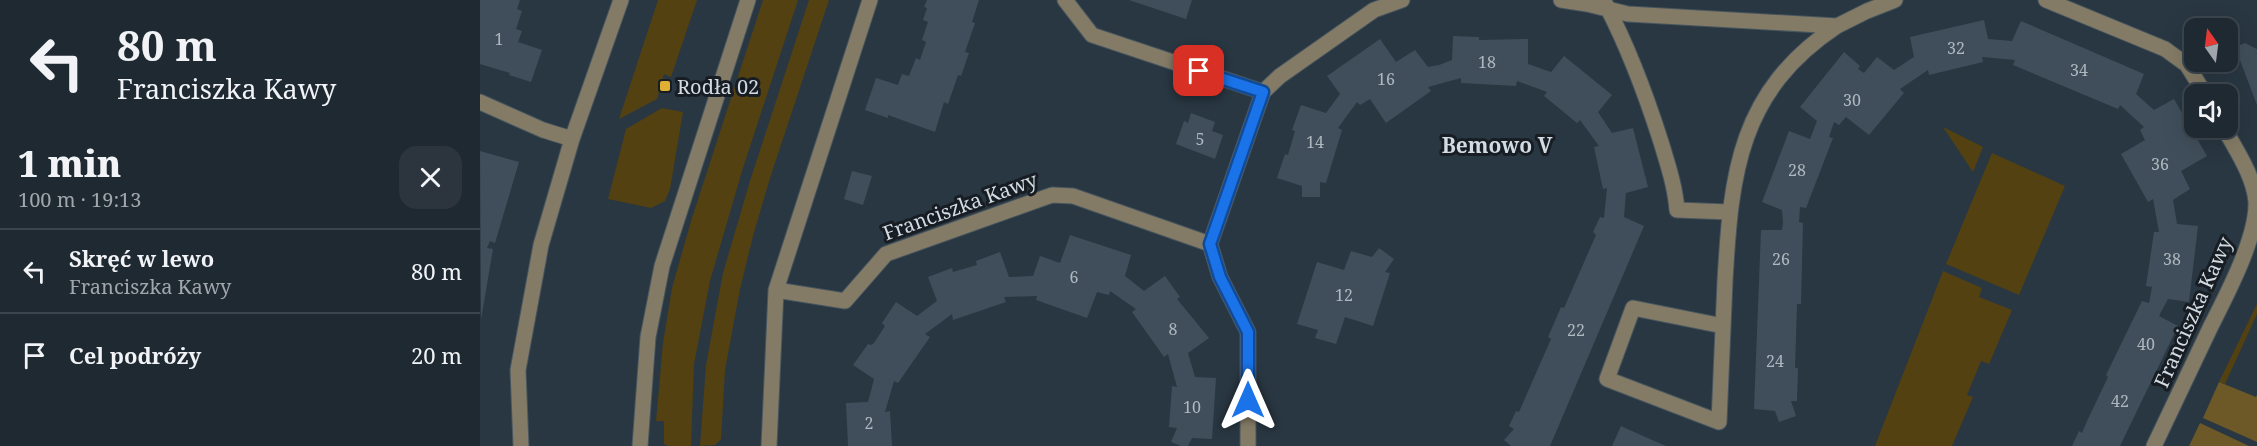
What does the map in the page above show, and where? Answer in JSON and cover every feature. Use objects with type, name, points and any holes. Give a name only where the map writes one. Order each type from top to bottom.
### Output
[{"type":"street","points":[[521,446],[518,370],[541,245],[572,139],[621,0]]},
{"type":"street","points":[[640,446],[648,337],[662,266],[748,0]]},
{"type":"street","points":[[769,446],[776,290],[870,0]]},
{"type":"street","points":[[1065,0],[1092,35],[1263,92]]},
{"type":"street","points":[[1248,446],[1248,332],[1220,277],[1210,244],[1263,92],[1280,76],[1383,3],[1402,0]]},
{"type":"street","points":[[1561,0],[1605,5],[1641,16],[1837,26]]},
{"type":"street","points":[[1851,18],[1861,0]]},
{"type":"street","points":[[1723,326],[1633,308],[1607,379],[1719,422],[1729,212],[1740,156],[1752,123],[1766,95],[1792,62],[1813,42],[1851,18],[1895,0]]},
{"type":"street","points":[[2046,0],[2165,49],[2187,64],[2199,84]]},
{"type":"street","points":[[1605,5],[1621,31],[1652,114],[1675,188],[1677,210],[1729,212]]},
{"type":"street","points":[[480,102],[543,130],[572,139]]},
{"type":"street","name":"Franciszka Kawy","points":[[2154,446],[2238,272],[2255,218],[2254,189],[2229,138]]},
{"type":"street","name":"Franciszka Kawy","points":[[776,290],[845,301],[886,254],[1052,195],[1073,196],[1210,244]]},
{"type":"shaded area","points":[[658,0],[697,0],[671,77],[664,74],[657,99],[619,119]]},
{"type":"shaded area","points":[[763,0],[798,0],[742,171],[710,281],[694,364],[691,446],[668,446],[664,444],[664,421],[656,421],[663,343],[672,288],[691,221]]},
{"type":"shaded area","points":[[809,0],[829,0],[753,236],[740,289],[725,370],[721,439],[715,445],[700,446],[706,365],[723,273],[750,181]]},
{"type":"shaded area","points":[[662,108],[683,112],[670,189],[665,201],[651,208],[608,199],[626,129]]},
{"type":"shaded area","points":[[1943,127],[1983,147],[1973,172]]},
{"type":"shaded area","points":[[1992,153],[2065,186],[2019,295],[1946,264]]},
{"type":"shaded area","points":[[1943,271],[1982,288],[1979,297],[2012,310],[1989,364],[1981,361],[1967,395],[1973,397],[1952,446],[1875,446]]},
{"type":"shaded area","points":[[2257,304],[2257,314],[2225,384],[2219,382]]},
{"type":"shaded area","points":[[2219,382],[2256,397],[2257,395],[2257,442],[2203,418]]},
{"type":"shaded area","points":[[2200,423],[2249,446],[2189,446]]},
{"type":"building","points":[[480,0],[520,0],[517,9],[522,11],[516,29],[522,31],[518,42],[542,50],[531,82],[480,64]]},
{"type":"building","points":[[927,0],[979,0],[972,22],[975,23],[965,52],[969,53],[948,104],[944,102],[935,132],[888,115],[888,118],[865,110],[876,78],[898,85],[902,74],[909,76],[916,58],[920,60],[926,42],[922,40],[928,22],[923,20]]},
{"type":"building","points":[[1129,0],[1192,0],[1186,19]]},
{"type":"building","points":[[1984,20],[1988,39],[2012,41],[2021,21],[2144,74],[2136,94],[2154,110],[2174,99],[2184,116],[2184,138],[2197,138],[2207,156],[2181,171],[2190,189],[2173,200],[2177,224],[2198,226],[2189,302],[2168,299],[2159,316],[2178,326],[2120,446],[2072,446],[2079,431],[2082,433],[2108,377],[2106,375],[2142,301],[2149,303],[2152,287],[2146,286],[2154,232],[2159,232],[2153,199],[2148,202],[2121,154],[2145,140],[2140,130],[2144,127],[2120,105],[2118,109],[2013,65],[2015,60],[1982,57],[1983,62],[1929,75],[1928,70],[1900,89],[1904,93],[1869,135],[1846,117],[1839,125],[1834,122],[1829,137],[1833,138],[1806,208],[1800,207],[1799,222],[1803,223],[1801,304],[1797,304],[1795,368],[1798,368],[1797,401],[1791,401],[1796,416],[1779,422],[1775,411],[1754,409],[1761,230],[1782,230],[1783,222],[1782,210],[1762,202],[1789,131],[1810,139],[1817,121],[1800,107],[1844,52],[1860,66],[1858,69],[1864,73],[1877,57],[1894,70],[1914,57],[1910,37]]},
{"type":"building","points":[[1453,36],[1479,37],[1479,40],[1528,39],[1528,64],[1551,72],[1564,56],[1612,95],[1598,112],[1612,133],[1633,128],[1648,187],[1626,193],[1624,217],[1644,226],[1550,446],[1511,446],[1504,440],[1514,429],[1509,426],[1516,411],[1519,412],[1551,339],[1548,337],[1561,307],[1564,308],[1596,235],[1593,232],[1600,217],[1604,218],[1607,188],[1603,189],[1594,147],[1599,146],[1580,120],[1577,123],[1544,96],[1547,92],[1517,81],[1516,86],[1461,83],[1461,78],[1428,87],[1431,91],[1386,123],[1370,99],[1360,105],[1357,102],[1338,128],[1342,130],[1326,183],[1320,182],[1320,197],[1302,197],[1302,186],[1277,178],[1285,154],[1288,155],[1295,131],[1292,130],[1301,105],[1326,113],[1340,94],[1327,76],[1380,39],[1396,62],[1415,50],[1428,67],[1439,65],[1452,60]]},
{"type":"building","points":[[2245,43],[2257,49],[2257,105],[2238,55],[2238,46]]},
{"type":"building","points":[[1191,113],[1215,122],[1212,131],[1223,135],[1215,159],[1176,144],[1184,121],[1188,123]]},
{"type":"building","points":[[480,151],[519,162],[495,243],[490,241],[487,248],[493,249],[481,320]]},
{"type":"building","points":[[852,171],[872,176],[863,205],[844,199]]},
{"type":"building","points":[[1070,235],[1131,255],[1125,276],[1144,291],[1165,276],[1180,297],[1177,299],[1209,338],[1188,353],[1195,377],[1216,378],[1212,439],[1192,438],[1188,446],[1171,442],[1177,428],[1169,427],[1172,386],[1177,387],[1168,354],[1164,357],[1132,312],[1136,309],[1110,291],[1109,295],[1097,292],[1087,318],[1036,300],[1037,296],[1004,297],[1006,302],[953,320],[952,314],[925,334],[930,337],[898,383],[894,381],[885,412],[890,411],[892,446],[848,446],[846,403],[868,402],[874,379],[853,365],[868,344],[874,343],[885,326],[882,323],[896,302],[917,316],[937,301],[928,277],[952,268],[953,272],[977,265],[976,261],[1000,252],[1009,277],[1033,276],[1040,256],[1060,263]]},
{"type":"building","points":[[1379,248],[1394,259],[1385,272],[1390,273],[1373,326],[1345,317],[1336,344],[1315,338],[1318,330],[1297,324],[1317,262],[1344,270],[1351,251],[1372,257]]},
{"type":"building","points":[[1621,426],[1643,436],[1666,446],[1612,446]]},
{"type":"place","name":"Rodła 02","points":[[665,86]]},
{"type":"district","name":"Bemowo V","points":[[1497,145]]},
{"type":"route","points":[[1199,71],[1263,92],[1210,244],[1220,277],[1248,332],[1248,400]]}]
